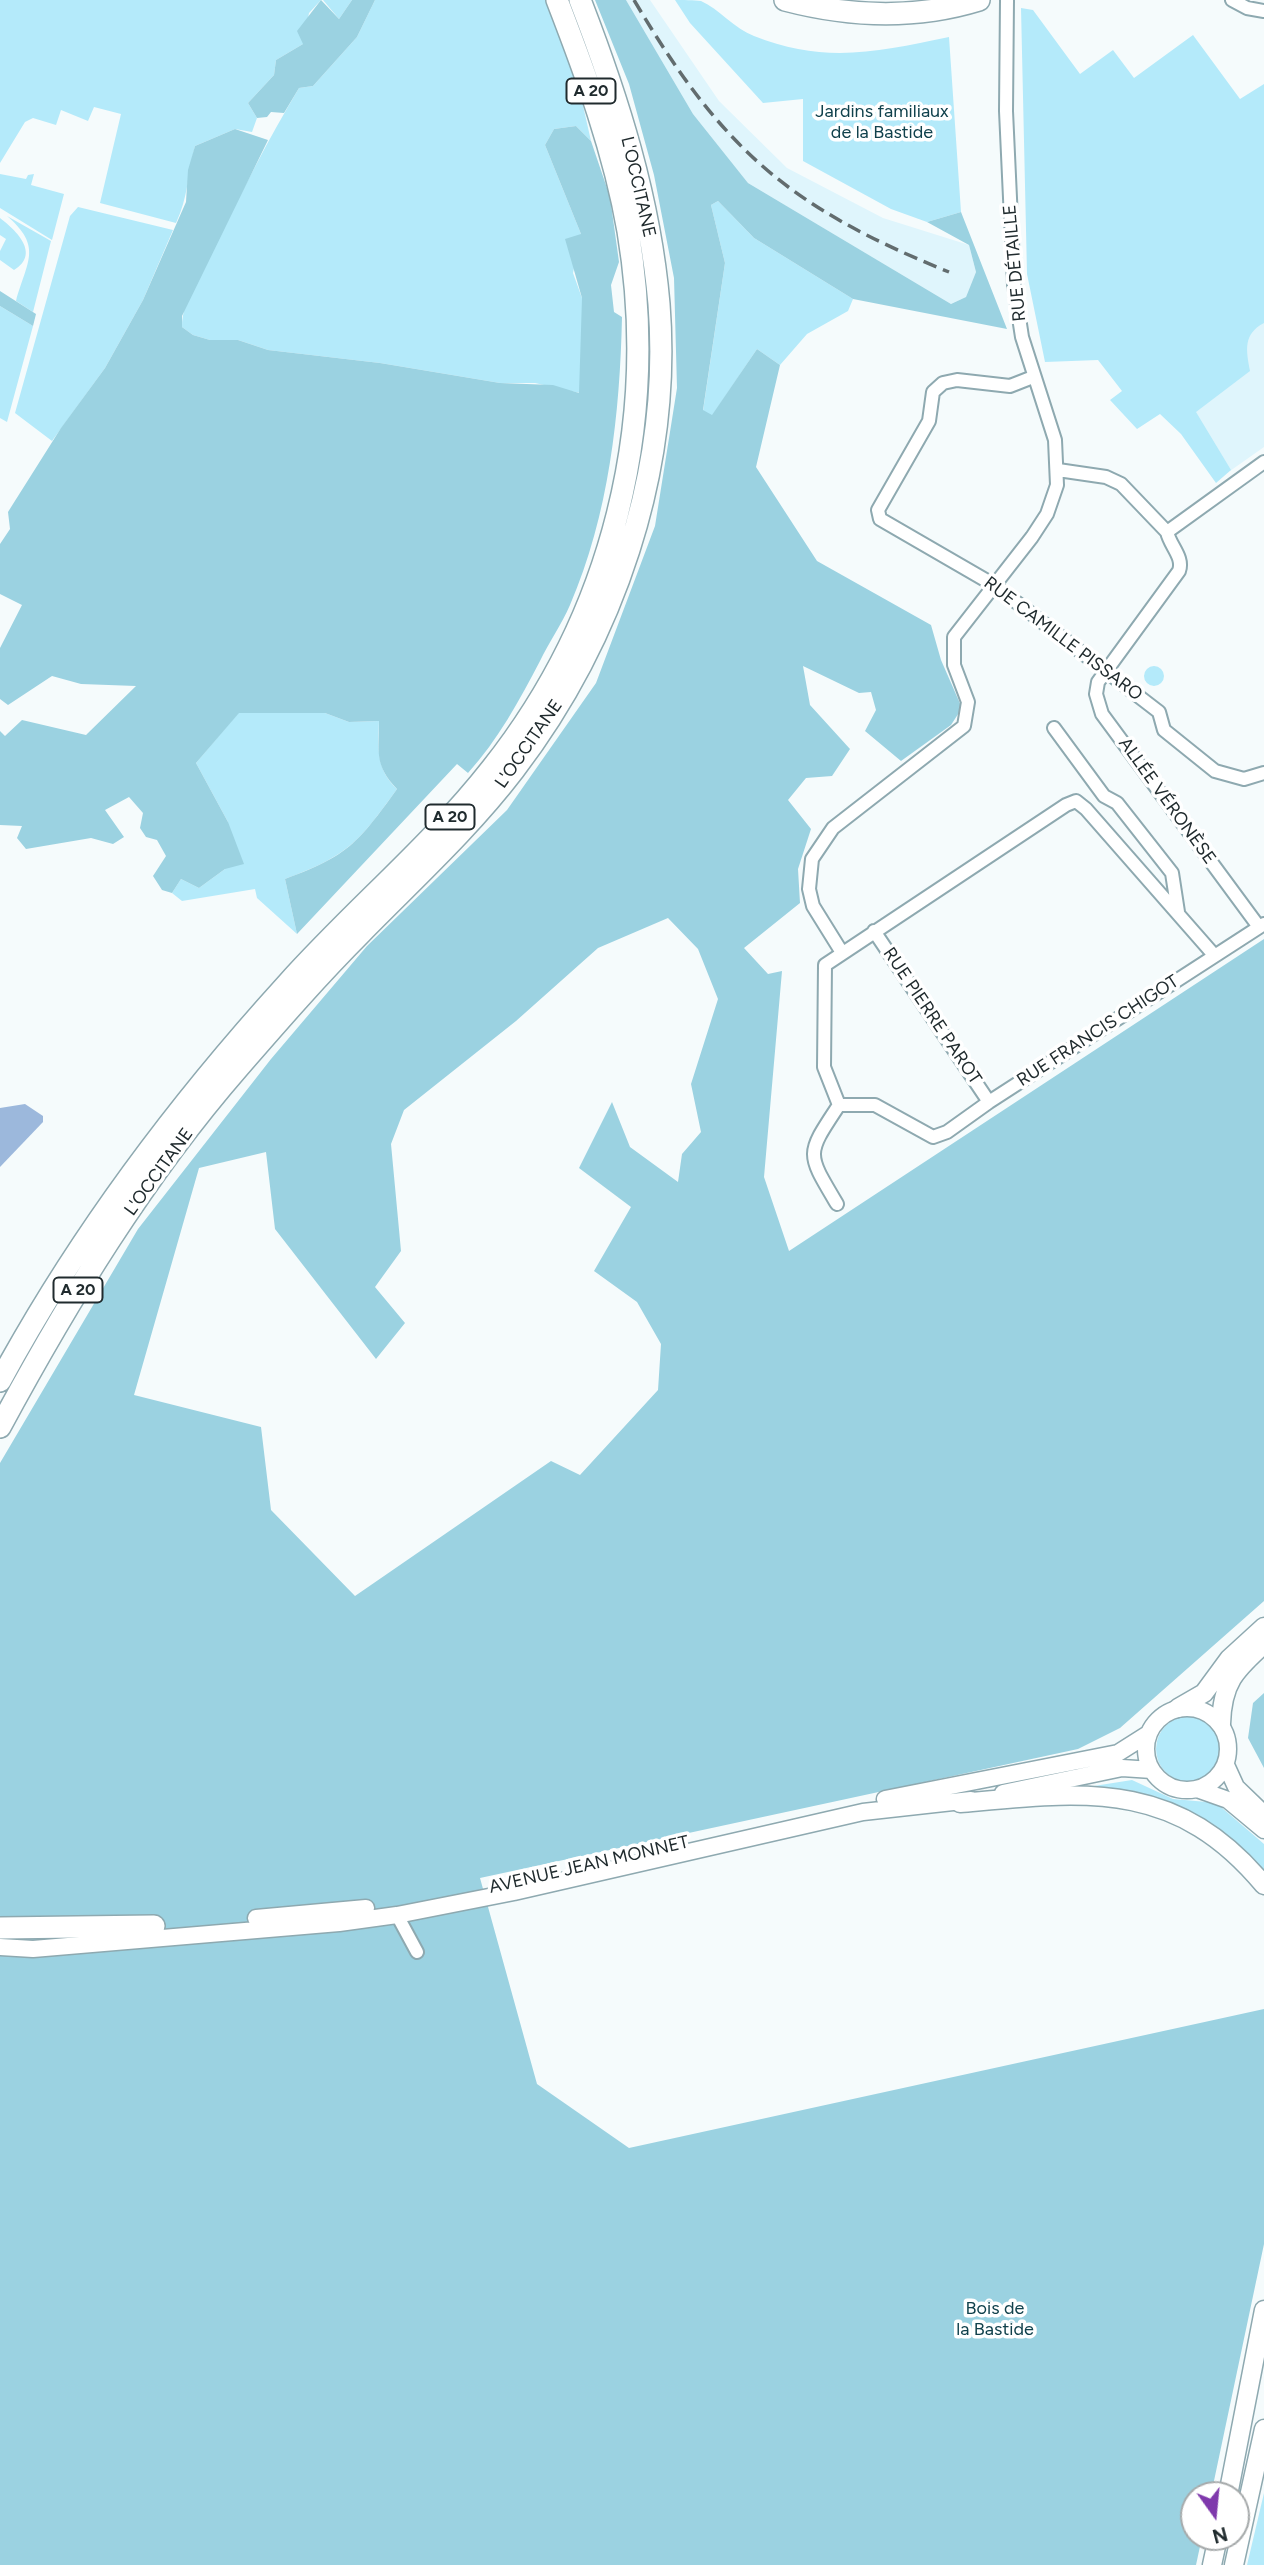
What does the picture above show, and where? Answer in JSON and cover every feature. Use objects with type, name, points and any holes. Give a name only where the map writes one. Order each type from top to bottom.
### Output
[{"type":"highway","name":"L'OCCITANE","points":[[0,1381],[83,1243],[191,1095],[289,981],[460,807],[519,734],[557,673],[591,601],[619,514],[629,465],[639,385],[639,342],[632,261],[618,185],[587,79],[557,0]]},
{"type":"highway","name":"L'OCCITANE","points":[[0,1427],[39,1354],[102,1252],[233,1073],[355,938],[467,825],[514,769],[575,676],[617,584],[636,528],[651,461],[658,404],[659,306],[640,187],[625,128],[580,0]]},
{"type":"highway","points":[[785,0],[819,9],[862,15],[901,15],[979,0]]},
{"type":"highway","points":[[0,1928],[154,1926]]},
{"type":"main road","points":[[1264,1627],[1229,1658],[1204,1693],[1160,1717],[1149,1734],[1146,1746],[1152,1770],[1171,1787],[1197,1789],[1228,1800],[1264,1830]]},
{"type":"main road","points":[[1264,1644],[1241,1664],[1228,1681],[1222,1701],[1221,1724],[1228,1744],[1226,1765],[1236,1787],[1264,1814]]},
{"type":"main road","points":[[1178,1708],[1202,1710],[1221,1724]]},
{"type":"main road","name":"AVENUE JEAN MONNET","points":[[18,1947],[59,1937],[154,1926],[432,1900],[707,1837],[1118,1753],[1149,1734]]},
{"type":"main road","points":[[1197,1789],[1214,1780],[1226,1765]]},
{"type":"main road","name":"AVENUE JEAN MONNET","points":[[0,1947],[33,1949],[339,1923],[397,1915],[492,1897],[863,1812],[960,1803],[1122,1768],[1152,1770]]},
{"type":"main road","points":[[960,1803],[1100,1794],[1145,1803],[1197,1825],[1251,1870],[1264,1885]]},
{"type":"main road","points":[[1231,2481],[1264,2310]]},
{"type":"main road","points":[[1250,2492],[1264,2429]]},
{"type":"main road","points":[[1250,2496],[1264,2447]]},
{"type":"street","name":"RUE DÉTAILLE","points":[[841,951],[813,906],[808,889],[812,859],[833,828],[964,726],[968,702],[954,665],[954,637],[1047,514],[1057,485],[1055,440],[1022,337],[1012,269],[1006,111],[1007,0]]},
{"type":"street","points":[[1232,0],[1247,8],[1264,11]]},
{"type":"street","name":"RUE CAMILLE PISSARO","points":[[1033,377],[1010,386],[949,381],[933,392],[929,421],[878,510],[884,522],[994,585],[1159,712],[1164,730],[1225,776],[1244,779],[1264,773]]},
{"type":"street","points":[[1058,470],[1105,477],[1121,484],[1167,532],[1264,462]]},
{"type":"street","name":"ALLÉE VÉRONÈSE","points":[[1167,532],[1181,566],[1098,682],[1096,694],[1102,714],[1261,926]]},
{"type":"street","points":[[1054,728],[1104,796],[1117,803],[1172,873],[1178,912]]},
{"type":"street","points":[[836,1203],[813,1164],[816,1140],[839,1105],[824,1067],[825,965],[841,951],[1076,801],[1094,817],[1214,956]]},
{"type":"street","name":"RUE FRANCIS CHIGOT","points":[[839,1105],[875,1105],[933,1137],[947,1132],[1261,926]]},
{"type":"street","name":"RUE PIERRE PAROT","points":[[874,931],[989,1102]]},
{"type":"street","points":[[397,1915],[417,1952]]},
{"type":"shaded area","points":[[626,0],[650,0],[719,101],[787,168],[883,218],[969,245],[976,272],[966,297],[951,304],[748,183],[693,114]]},
{"type":"shaded area","points":[[1264,311],[1264,447],[1230,471],[1163,361]]},
{"type":"shaded area","points":[[25,1104],[43,1116],[43,1122],[0,1167],[0,1108]]},
{"type":"green space","points":[[0,0],[321,0],[309,13],[303,44],[276,60],[274,75],[248,103],[257,118],[252,132],[235,129],[195,146],[176,223],[100,203],[121,114],[94,107],[88,121],[61,110],[56,125],[33,118],[25,122],[0,163]]},
{"type":"green space","points":[[321,0],[339,19],[352,0],[375,0],[357,37],[313,86],[299,88],[284,113],[271,112],[267,117],[257,118],[248,103],[274,75],[276,60],[303,44],[297,31]]},
{"type":"green space","points":[[323,0],[352,0],[339,19]]},
{"type":"green space","points":[[375,0],[548,0],[577,79],[591,141],[576,126],[554,129],[545,145],[581,234],[573,273],[582,298],[584,317],[580,393],[535,383],[500,383],[380,363],[268,350],[238,340],[210,340],[193,335],[182,327],[185,306],[194,284],[266,145],[299,88],[313,86],[357,37]]},
{"type":"green space","name":"Bois de la Bastide","points":[[595,0],[626,0],[693,114],[748,183],[951,304],[966,297],[976,272],[969,245],[927,222],[961,212],[1007,329],[853,299],[754,238],[718,201],[711,205],[725,263],[703,410],[712,415],[757,349],[780,365],[756,467],[817,561],[931,625],[941,660],[962,708],[951,725],[901,761],[865,731],[876,710],[871,692],[859,693],[803,666],[810,705],[850,749],[832,776],[806,778],[788,800],[811,829],[798,869],[800,903],[744,948],[768,974],[782,971],[764,1177],[789,1251],[1264,939],[1264,1601],[1120,1728],[1078,1749],[480,1878],[537,2084],[629,2148],[1264,2009],[1264,2244],[1214,2481],[1180,2481],[1180,2551],[1199,2551],[1196,2565],[0,2565],[0,1463],[138,1229],[271,1059],[367,946],[507,810],[596,683],[655,526],[677,388],[674,278],[654,175],[629,84]],"holes":[[[668,918],[698,949],[718,999],[691,1084],[701,1132],[682,1154],[678,1182],[630,1147],[612,1102],[579,1168],[631,1207],[594,1271],[637,1302],[661,1344],[658,1390],[580,1475],[551,1461],[355,1596],[271,1510],[261,1427],[134,1395],[199,1168],[266,1152],[275,1229],[376,1359],[405,1323],[375,1287],[401,1251],[391,1144],[404,1110],[516,1021],[598,948]]]},
{"type":"green space","name":"Jardins familiaux de la Bastide","points":[[675,0],[701,1],[747,33],[804,50],[828,53],[875,51],[949,37],[961,212],[927,222],[891,209],[803,161],[803,99],[763,103],[690,23]]},
{"type":"green space","points":[[1021,8],[1033,10],[1080,74],[1113,50],[1134,78],[1193,35],[1240,99],[1264,84],[1264,323],[1249,337],[1247,349],[1250,371],[1196,412],[1231,470],[1216,483],[1181,434],[1160,414],[1137,429],[1110,400],[1122,391],[1098,360],[1045,362],[1027,274]]},
{"type":"green space","points":[[576,126],[591,141],[610,197],[619,262],[611,285],[614,312],[622,317],[619,390],[610,463],[594,536],[570,605],[516,705],[489,747],[468,773],[457,764],[297,934],[285,879],[324,863],[350,846],[372,823],[397,789],[384,773],[379,758],[379,721],[349,722],[325,713],[239,713],[196,763],[228,822],[244,864],[225,869],[199,888],[181,879],[172,893],[162,890],[153,876],[166,856],[157,840],[146,837],[140,828],[143,813],[129,797],[105,810],[124,837],[113,844],[91,838],[26,849],[17,838],[22,826],[0,825],[0,731],[5,736],[22,720],[86,735],[136,686],[81,684],[52,676],[8,705],[0,699],[0,648],[22,605],[0,594],[0,544],[10,529],[8,512],[61,428],[105,368],[143,300],[186,202],[188,170],[195,146],[235,129],[268,140],[182,316],[182,327],[193,335],[210,340],[238,340],[268,350],[380,363],[500,383],[553,385],[579,393],[582,298],[565,239],[581,234],[545,145],[554,129]]},
{"type":"green space","points":[[0,174],[26,179],[28,175],[34,174],[31,185],[64,194],[52,240],[0,208]]},
{"type":"green space","points":[[718,201],[754,238],[853,299],[848,311],[807,334],[780,365],[757,349],[712,416],[703,411],[725,263],[711,205]]},
{"type":"green space","points":[[78,207],[173,230],[143,300],[105,368],[52,441],[15,413],[70,216]]},
{"type":"green space","points":[[7,216],[51,241],[33,312],[16,301],[27,265],[29,246],[18,227]]},
{"type":"green space","points":[[0,218],[19,236],[26,250],[22,264],[14,270],[0,260],[0,251],[6,239],[0,235]]},
{"type":"green space","points":[[0,291],[36,314],[33,326],[0,306]]},
{"type":"green space","points":[[0,306],[33,326],[7,422],[0,418]]},
{"type":"green space","points":[[1154,666],[1161,669],[1164,676],[1161,683],[1154,686],[1147,683],[1144,676],[1147,669]]},
{"type":"green space","points":[[239,712],[325,713],[349,722],[379,721],[382,766],[397,789],[350,845],[324,862],[285,879],[297,934],[257,898],[255,889],[182,901],[172,893],[181,879],[199,888],[225,869],[228,822],[196,763]]},
{"type":"green space","points":[[1264,1693],[1264,1768],[1248,1738],[1253,1703]]},
{"type":"green space","points":[[1189,1716],[1202,1718],[1217,1731],[1222,1749],[1220,1762],[1207,1777],[1189,1782],[1176,1780],[1161,1767],[1156,1749],[1158,1736],[1171,1721]]},
{"type":"green space","points":[[1132,1780],[1173,1799],[1207,1802],[1221,1807],[1264,1844],[1264,1874],[1225,1836],[1174,1806],[1133,1793],[1075,1789]]},
{"type":"green space","points":[[1264,2493],[1264,2565],[1247,2565]]},
{"type":"railway","points":[[634,0],[666,52],[698,96],[764,168],[802,197],[844,223],[949,272]]}]
